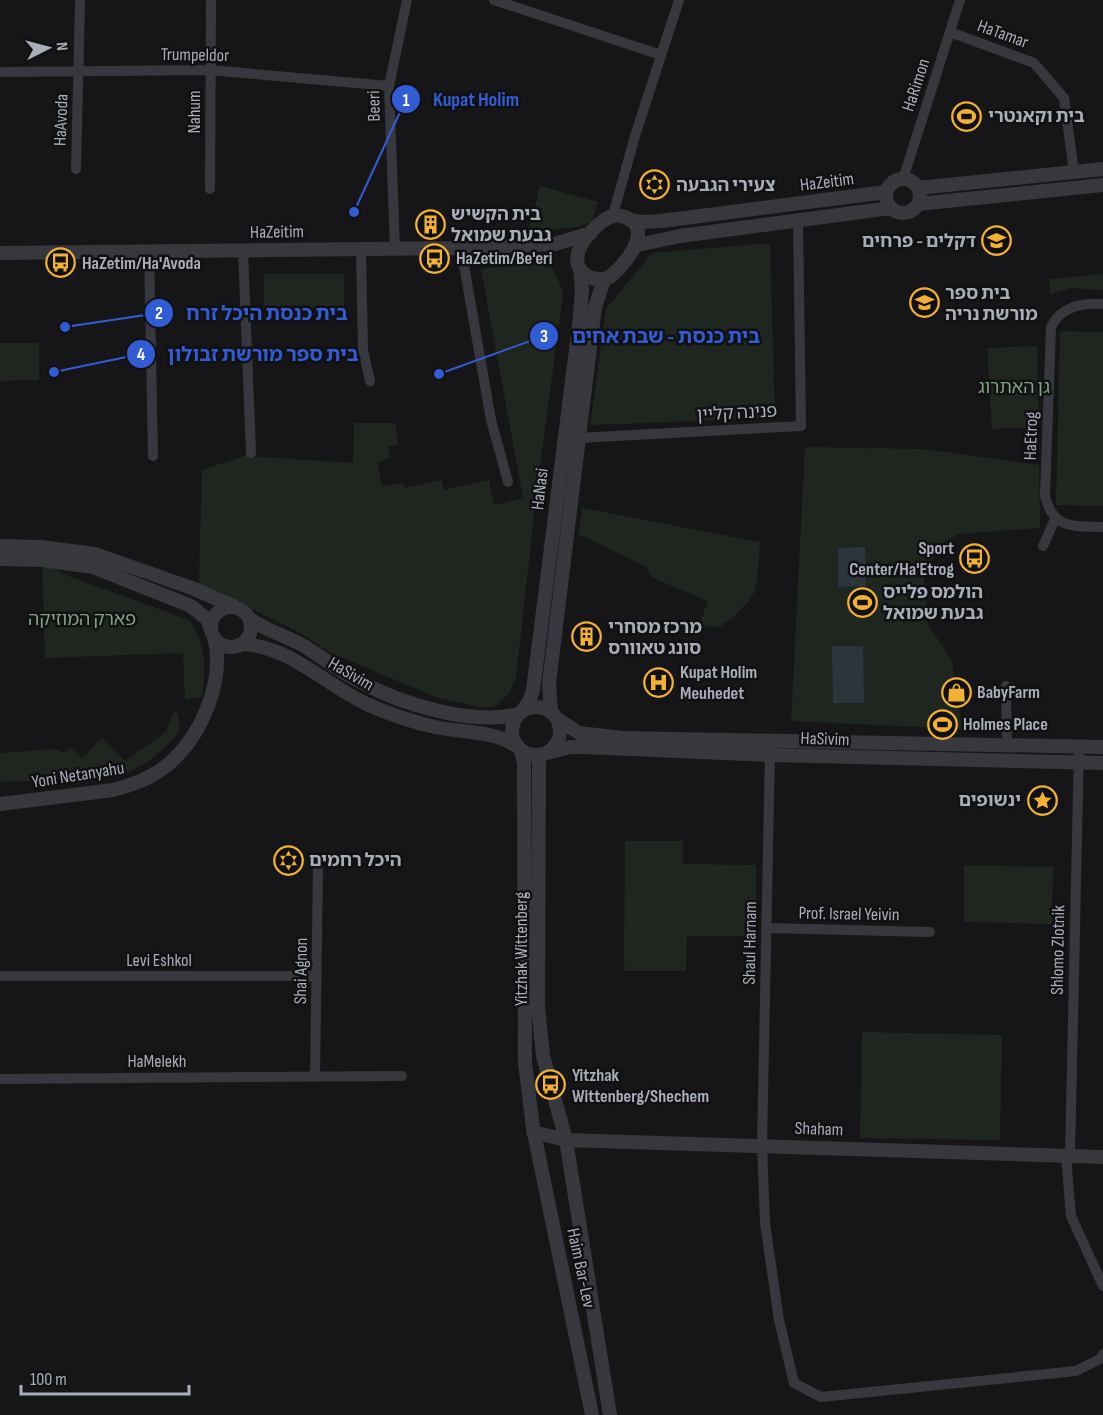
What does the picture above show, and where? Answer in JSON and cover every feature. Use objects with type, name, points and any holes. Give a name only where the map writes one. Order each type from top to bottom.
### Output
[{"type":"street","name":"HaAvoda","points":[[76,169],[80,0]]},
{"type":"street","name":"Nahum","points":[[210,189],[211,0]]},
{"type":"street","name":"Beeri","points":[[395,249],[389,86],[407,0]]},
{"type":"street","points":[[494,0],[661,55]]},
{"type":"street","points":[[613,215],[679,0]]},
{"type":"street","name":"HaRimon","points":[[903,179],[960,0]]},
{"type":"street","name":"HaTamar","points":[[950,32],[1034,63],[1064,98],[1074,172]]},
{"type":"street","name":"Trumpeldor","points":[[0,72],[210,70],[389,86]]},
{"type":"street","points":[[1103,168],[918,188],[909,180],[903,179],[893,183],[886,192],[886,198],[891,208],[906,213],[918,204],[1103,185]]},
{"type":"street","points":[[918,188],[918,204]]},
{"type":"street","name":"HaZeitim","points":[[630,220],[661,221],[886,192]]},
{"type":"street","name":"HaZeitim","points":[[637,245],[680,236],[891,208]]},
{"type":"street","points":[[613,215],[630,220],[638,232],[637,245],[615,273],[604,280],[590,278],[580,269],[578,254],[591,233],[602,220],[613,215]]},
{"type":"street","name":"פנינה קליין","points":[[578,438],[801,426],[798,222]]},
{"type":"street","name":"HaZeitim","points":[[555,244],[591,233]]},
{"type":"street","name":"HaZeitim","points":[[0,253],[461,248],[555,244],[565,245],[578,254]]},
{"type":"street","points":[[461,248],[490,416],[508,482]]},
{"type":"street","points":[[361,249],[363,350],[370,381]]},
{"type":"street","points":[[243,250],[251,453]]},
{"type":"street","points":[[148,252],[153,456]]},
{"type":"street","name":"HaNasi","points":[[520,712],[529,702],[533,690],[579,326],[582,295],[580,269]]},
{"type":"street","name":"HaNasi","points":[[553,715],[549,683],[595,307],[604,280]]},
{"type":"street","name":"HaEtrog","points":[[1055,519],[1045,496],[1050,334],[1055,319],[1061,313],[1084,304],[1103,304]]},
{"type":"street","points":[[1043,546],[1055,519],[1075,526],[1103,527]]},
{"type":"street","points":[[0,546],[41,547],[95,554],[192,588],[242,609],[250,619],[251,630],[238,645],[222,645],[201,613],[176,598],[93,567],[42,560],[0,559]]},
{"type":"street","points":[[213,633],[216,613],[233,606]]},
{"type":"street","name":"HaSivim","points":[[250,619],[304,646],[356,680],[402,700],[439,711],[484,717],[496,718],[520,712]]},
{"type":"street","name":"Yoni Netanyahu","points":[[0,804],[113,790],[147,779],[184,749],[202,717],[214,682],[217,653],[213,633]]},
{"type":"street","name":"HaSivim","points":[[238,645],[261,646],[280,653],[370,705],[435,727],[496,736],[518,748]]},
{"type":"street","name":"Yoni Netanyahu","points":[[214,682],[238,645]]},
{"type":"street","points":[[1006,686],[1007,745]]},
{"type":"street","points":[[536,707],[553,715],[560,734],[554,748],[543,754],[518,748],[512,725],[520,712],[536,707]]},
{"type":"street","name":"HaSivim","points":[[553,715],[566,727],[588,735],[1103,747]]},
{"type":"street","name":"Shaul Harnam","points":[[770,740],[762,1145],[765,1223],[779,1320],[794,1383],[821,1397],[1076,1371],[1100,1359],[1103,1354]]},
{"type":"street","name":"Shlomo Zlotnik","points":[[1079,746],[1068,1156],[1071,1216],[1103,1286]]},
{"type":"street","name":"HaSivim","points":[[543,754],[570,747],[585,747],[770,755],[1103,764]]},
{"type":"street","name":"Yitzhak Wittenberg","points":[[518,748],[524,763],[525,1063],[533,1130]]},
{"type":"street","name":"Yitzhak Wittenberg","points":[[543,754],[538,1006],[543,1056],[566,1140]]},
{"type":"street","name":"Shai Agnon","points":[[315,1077],[318,867]]},
{"type":"street","name":"Prof. Israel Yeivin","points":[[766,928],[930,932]]},
{"type":"street","name":"Levi Eshkol","points":[[0,976],[317,976]]},
{"type":"street","name":"HaMelekh","points":[[0,1079],[402,1076]]},
{"type":"street","name":"Shaham","points":[[533,1130],[566,1140],[1103,1157]]},
{"type":"street","name":"Haim Bar-Lev","points":[[533,1130],[592,1415]]},
{"type":"street","name":"Haim Bar-Lev","points":[[566,1140],[610,1415]]},
{"type":"green space","points":[[540,186],[598,202],[592,222],[577,227],[528,232]]},
{"type":"green space","points":[[770,243],[775,418],[590,425],[606,309],[652,253]]},
{"type":"green space","points":[[545,262],[555,272],[563,295],[538,481],[516,678],[510,692],[498,705],[484,708],[438,698],[329,652],[299,632],[199,583],[202,470],[245,456],[353,463],[354,423],[395,423],[398,445],[388,447],[390,458],[377,462],[382,486],[403,483],[405,488],[441,480],[444,490],[489,480],[494,505],[523,498],[481,269]]},
{"type":"green space","points":[[264,274],[344,274],[344,308],[264,308]]},
{"type":"green space","points":[[1103,274],[1103,290],[1071,288],[1050,294],[1049,279]]},
{"type":"green space","points":[[1060,331],[1103,332],[1103,506],[1056,505]]},
{"type":"green space","points":[[0,343],[39,343],[39,380],[0,381]]},
{"type":"green space","name":"גן האתרוג","points":[[1037,346],[1039,427],[992,429],[987,348]]},
{"type":"green space","name":"הולמס פלייס גבעת שמואל","points":[[805,447],[923,449],[1039,465],[1040,528],[958,534],[938,546],[924,579],[928,625],[952,660],[962,729],[791,721]]},
{"type":"green space","points":[[582,508],[760,542],[757,583],[754,592],[743,607],[720,627],[699,626],[708,601],[653,578],[646,567],[578,534]]},
{"type":"green space","name":"פארק המוזיקה","points":[[42,560],[63,574],[189,620],[199,638],[204,657],[202,697],[185,700],[183,653],[45,658]]},
{"type":"green space","points":[[174,711],[178,714],[180,729],[160,752],[135,769],[108,776],[70,780],[0,782],[0,753],[55,749],[63,753],[71,747],[82,758],[102,738],[125,761],[166,732]]},
{"type":"green space","points":[[625,841],[683,841],[683,864],[756,865],[756,936],[687,936],[686,971],[624,971]]},
{"type":"green space","points":[[964,865],[1053,867],[1052,924],[964,922]]},
{"type":"green space","points":[[862,1032],[1002,1035],[1000,1140],[860,1138]]},
{"type":"shaded area","points":[[865,547],[866,586],[838,587],[838,548]]},
{"type":"shaded area","points":[[832,646],[863,646],[864,703],[833,703]]},
{"type":"place","name":"בית וקאנטרי","points":[[967,116]]},
{"type":"place","name":"צעירי הגבעה","points":[[655,185]]},
{"type":"place","name":"Kupat Holim","points":[[354,212]]},
{"type":"place","name":"בית הקשיש גבעת שמואל","points":[[430,224]]},
{"type":"place","name":"דקלים - פרחים","points":[[997,241]]},
{"type":"place","name":"HaZetim/Be'eri","points":[[435,258]]},
{"type":"place","name":"HaZetim/Ha'Avoda","points":[[61,263]]},
{"type":"place","name":"בית ספר מורשת נריה","points":[[924,303]]},
{"type":"place","name":"בית כנסת היכל זרח","points":[[65,327]]},
{"type":"place","name":"בית ספר מורשת זבולון","points":[[54,372]]},
{"type":"place","name":"בית כנסת - שבת אחים","points":[[439,374]]},
{"type":"place","name":"Sport Center/Ha'Etrog","points":[[975,558]]},
{"type":"place","name":"הולמס פלייס גבעת שמואל","points":[[862,602]]},
{"type":"place","name":"מרכז מסחרי סונג טאוורס","points":[[587,637]]},
{"type":"place","name":"Kupat Holim Meuhedet","points":[[659,682]]},
{"type":"place","name":"BabyFarm","points":[[956,692]]},
{"type":"place","name":"Holmes Place","points":[[942,724]]},
{"type":"place","name":"ינשופים","points":[[1042,800]]},
{"type":"place","name":"היכל רחמים","points":[[288,860]]},
{"type":"place","name":"Yitzhak Wittenberg/Shechem","points":[[551,1085]]}]
